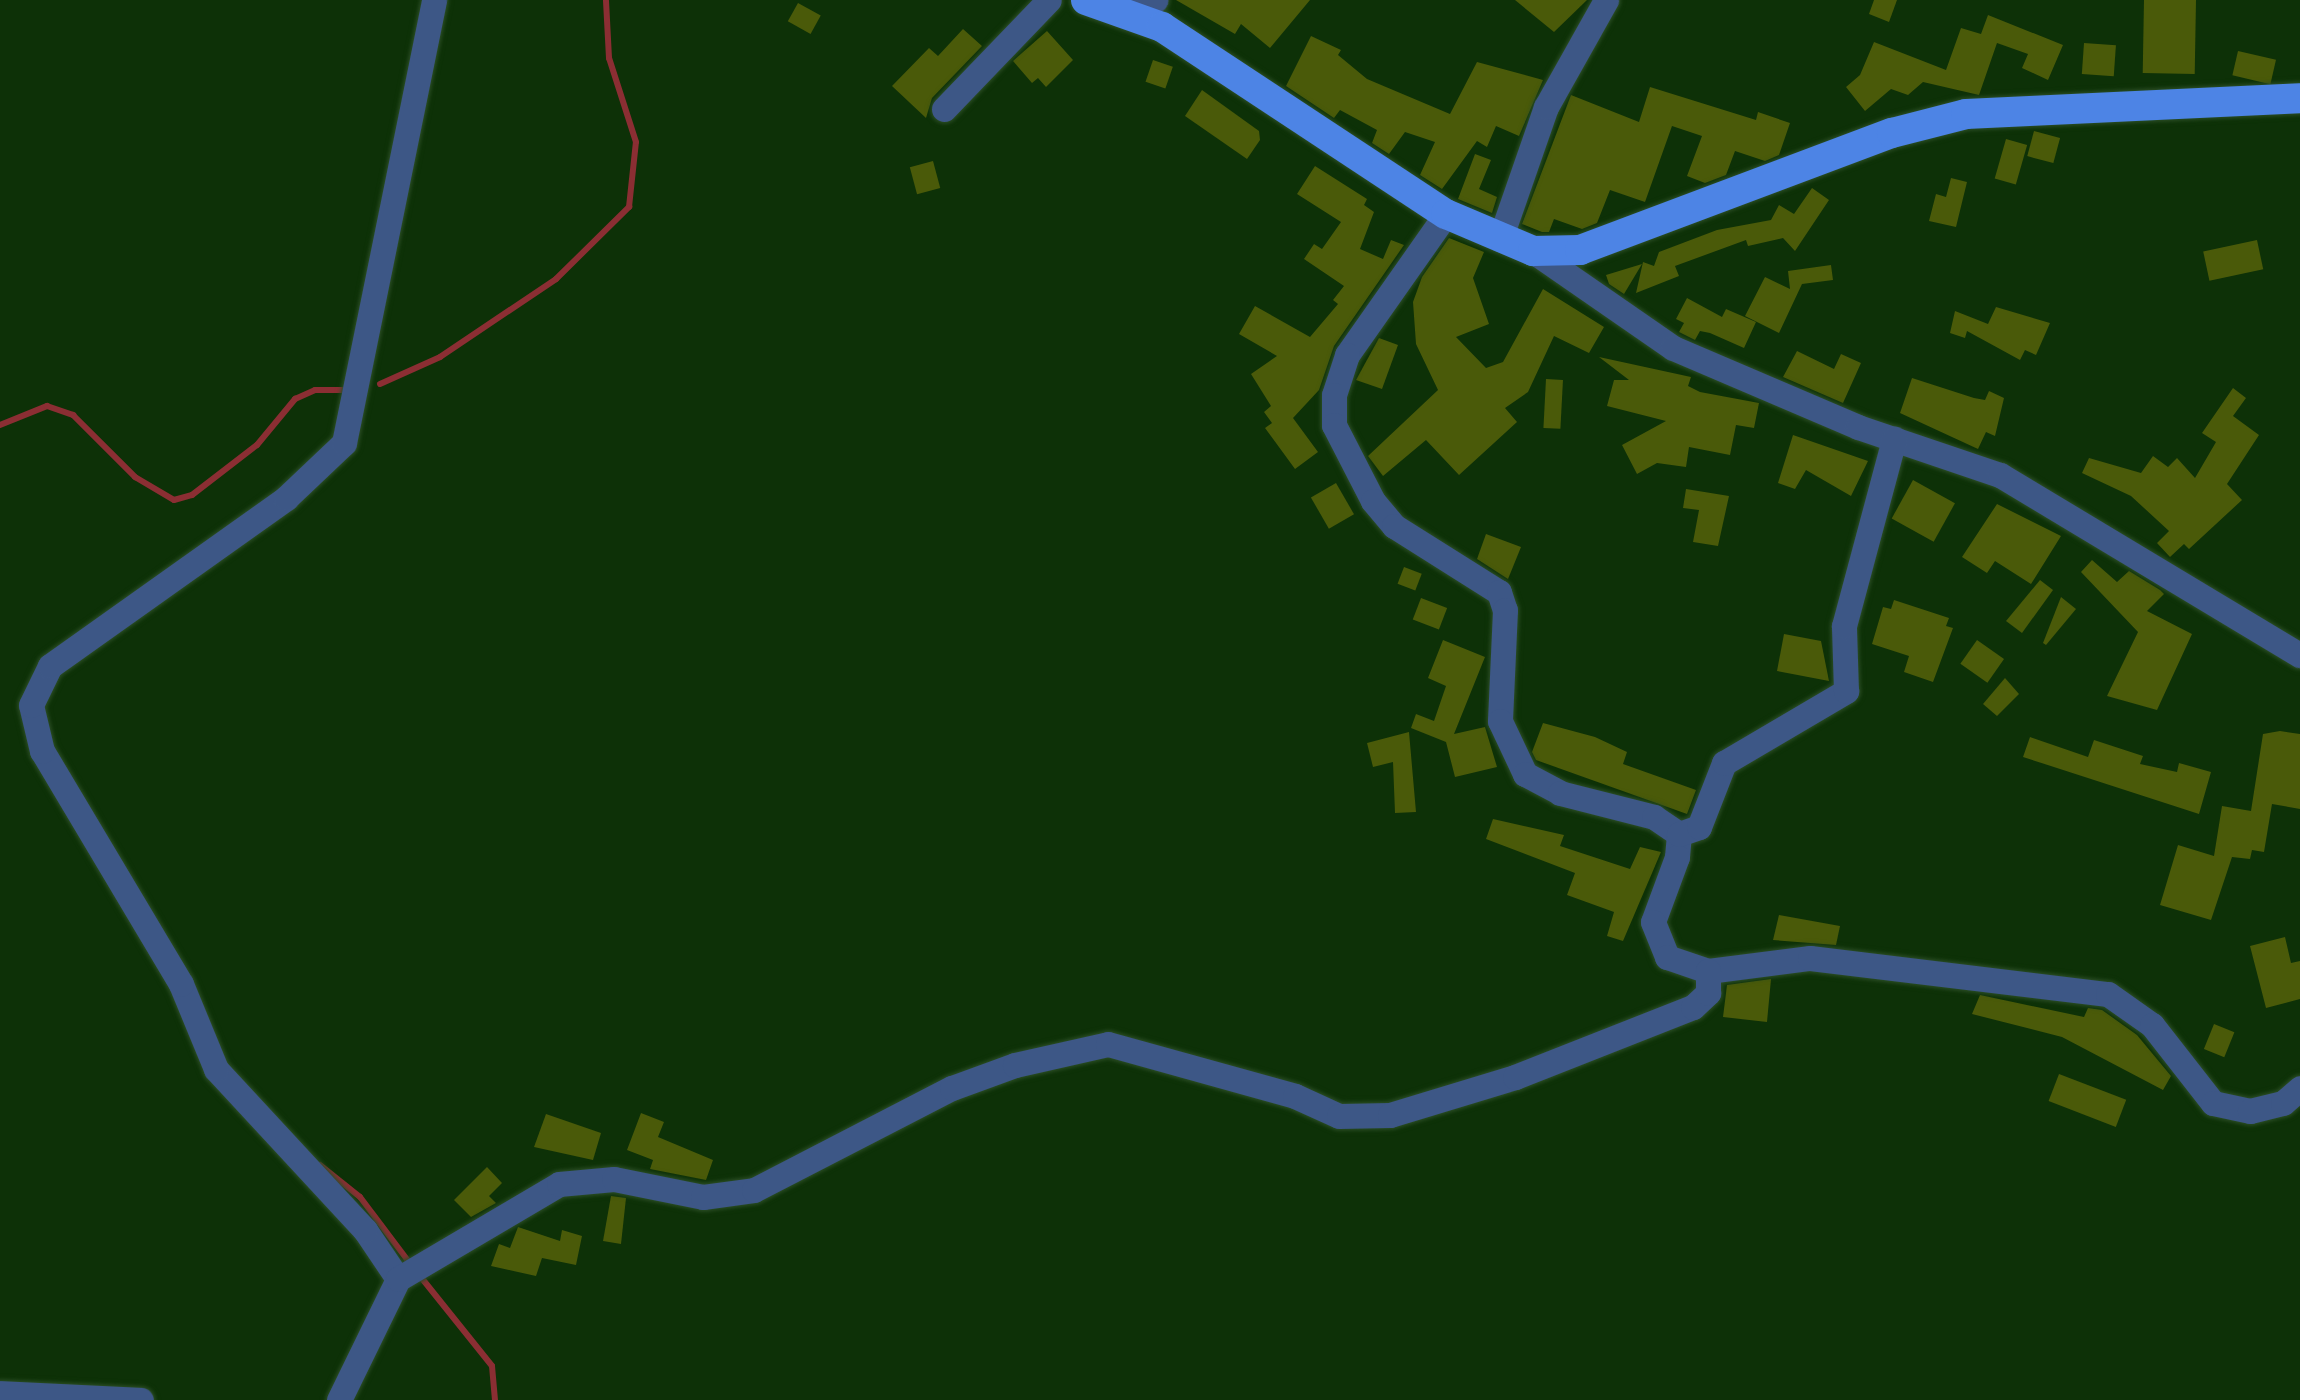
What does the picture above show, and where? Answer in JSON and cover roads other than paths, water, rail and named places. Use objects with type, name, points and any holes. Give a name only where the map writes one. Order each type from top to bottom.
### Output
[{"type":"main road","points":[[1086,0],[1142,7],[1446,214],[1533,251],[1580,250],[1892,134],[1966,114],[2300,98]]},
{"type":"street","points":[[398,1279],[365,1230],[216,1069],[181,984],[42,751],[31,705],[50,666],[286,498],[344,443],[434,0]]},
{"type":"street","points":[[944,109],[1049,0]]},
{"type":"street","points":[[1500,240],[1546,107],[1606,0]]},
{"type":"street","points":[[1446,214],[1347,355],[1334,395],[1334,425],[1373,501],[1394,526],[1499,592],[1505,610],[1500,721],[1524,774],[1560,793],[1654,817],[1679,834]]},
{"type":"street","points":[[1533,251],[1673,348],[1894,439],[2000,474],[2300,655]]},
{"type":"street","points":[[1679,834],[1699,827],[1724,762],[1846,692],[1844,626],[1894,439]]},
{"type":"street","points":[[1679,834],[1654,937],[1666,957],[1708,971],[1787,956],[2108,994],[2152,1025],[2212,1103],[2250,1111],[2283,1103],[2300,1088]]},
{"type":"street","points":[[338,1400],[398,1279],[560,1184],[614,1179],[704,1197],[754,1190],[952,1088],[1090,1046],[1132,1046],[1339,1116],[1371,1118],[1515,1076],[1692,1007],[1708,993],[1708,971]]},
{"type":"street","points":[[0,1393],[142,1400]]},
{"type":"waterway","points":[[380,384],[440,357],[556,279],[629,207],[636,142],[609,58],[606,0]]},
{"type":"waterway","points":[[0,425],[47,406],[73,415],[135,477],[174,500],[192,495],[257,445],[295,399],[315,390],[345,390]]},
{"type":"waterway","points":[[320,1165],[360,1197],[412,1266]]},
{"type":"waterway","points":[[420,1276],[492,1366],[495,1400]]}]
